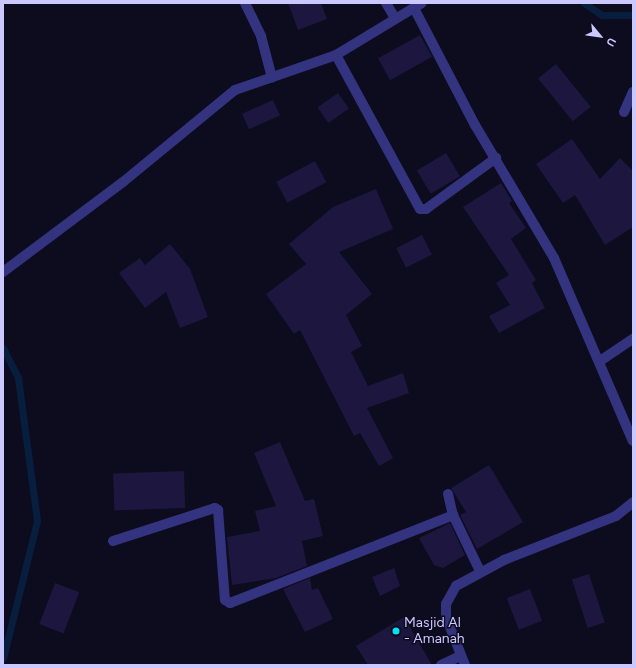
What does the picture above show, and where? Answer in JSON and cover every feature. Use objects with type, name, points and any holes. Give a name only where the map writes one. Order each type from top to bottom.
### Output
[{"type":"street","points":[[245,3],[261,36],[272,78]]},
{"type":"street","points":[[386,3],[395,18]]},
{"type":"street","points":[[3,272],[123,182],[212,106],[235,90],[336,54],[418,5],[475,124],[554,258],[600,361],[633,441]]},
{"type":"street","points":[[336,54],[420,209],[426,209],[496,158]]},
{"type":"street","points":[[624,112],[633,92]]},
{"type":"street","points":[[600,361],[633,339]]},
{"type":"street","points":[[448,494],[453,515],[480,571]]},
{"type":"street","points":[[465,665],[460,656],[446,617],[446,604],[456,586],[480,571],[616,516],[633,502]]},
{"type":"street","points":[[113,541],[215,508],[218,510],[225,600],[230,603],[453,515]]},
{"type":"street","points":[[441,665],[460,656]]},
{"type":"building","points":[[288,3],[321,3],[327,19],[298,30]]},
{"type":"building","points":[[420,35],[432,57],[390,80],[378,58]]},
{"type":"building","points":[[556,64],[591,107],[573,121],[538,78]]},
{"type":"building","points":[[338,93],[349,109],[328,123],[318,107]]},
{"type":"building","points":[[273,100],[280,116],[249,129],[242,114]]},
{"type":"building","points":[[572,139],[600,179],[620,158],[633,171],[633,227],[605,245],[575,195],[563,203],[536,164]]},
{"type":"building","points":[[446,153],[460,176],[431,194],[417,171]]},
{"type":"building","points":[[315,161],[326,182],[287,203],[276,182]]},
{"type":"building","points":[[501,183],[512,201],[509,203],[526,228],[511,239],[536,280],[532,283],[545,308],[499,333],[489,316],[510,305],[496,283],[509,275],[463,207]]},
{"type":"building","points":[[376,189],[393,229],[339,252],[372,294],[346,315],[362,346],[351,352],[368,386],[403,373],[409,393],[367,408],[393,458],[379,466],[360,433],[354,436],[300,330],[294,334],[266,294],[306,264],[289,244],[333,207]]},
{"type":"building","points":[[422,235],[432,255],[406,268],[396,248]]},
{"type":"building","points":[[170,244],[190,269],[208,317],[180,328],[166,292],[145,308],[119,273],[140,258],[145,265]]},
{"type":"building","points":[[280,442],[305,501],[314,499],[323,536],[302,541],[307,566],[276,578],[232,585],[227,537],[260,531],[255,511],[276,506],[254,453]]},
{"type":"building","points":[[489,465],[523,522],[477,549],[460,515],[466,512],[451,488]]},
{"type":"building","points":[[184,471],[185,508],[114,510],[113,473]]},
{"type":"building","points":[[450,523],[465,555],[443,568],[434,565],[419,538]]},
{"type":"building","points":[[394,568],[400,586],[380,596],[372,577]]},
{"type":"building","points":[[589,574],[605,623],[588,628],[572,580]]},
{"type":"building","points":[[310,578],[312,590],[318,588],[333,619],[305,632],[283,589]]},
{"type":"building","points":[[55,583],[79,592],[64,633],[39,624]]},
{"type":"building","points":[[530,589],[542,621],[519,630],[507,598]]},
{"type":"building","name":"Masjid Al - Amanah","points":[[404,617],[432,665],[368,665],[356,646]]},
{"type":"waterway","points":[[584,3],[602,15],[633,15]]},
{"type":"waterway","points":[[3,348],[18,378],[37,521],[3,658]]},
{"type":"place","name":"Masjid Al - Amanah","points":[[396,631]]}]
